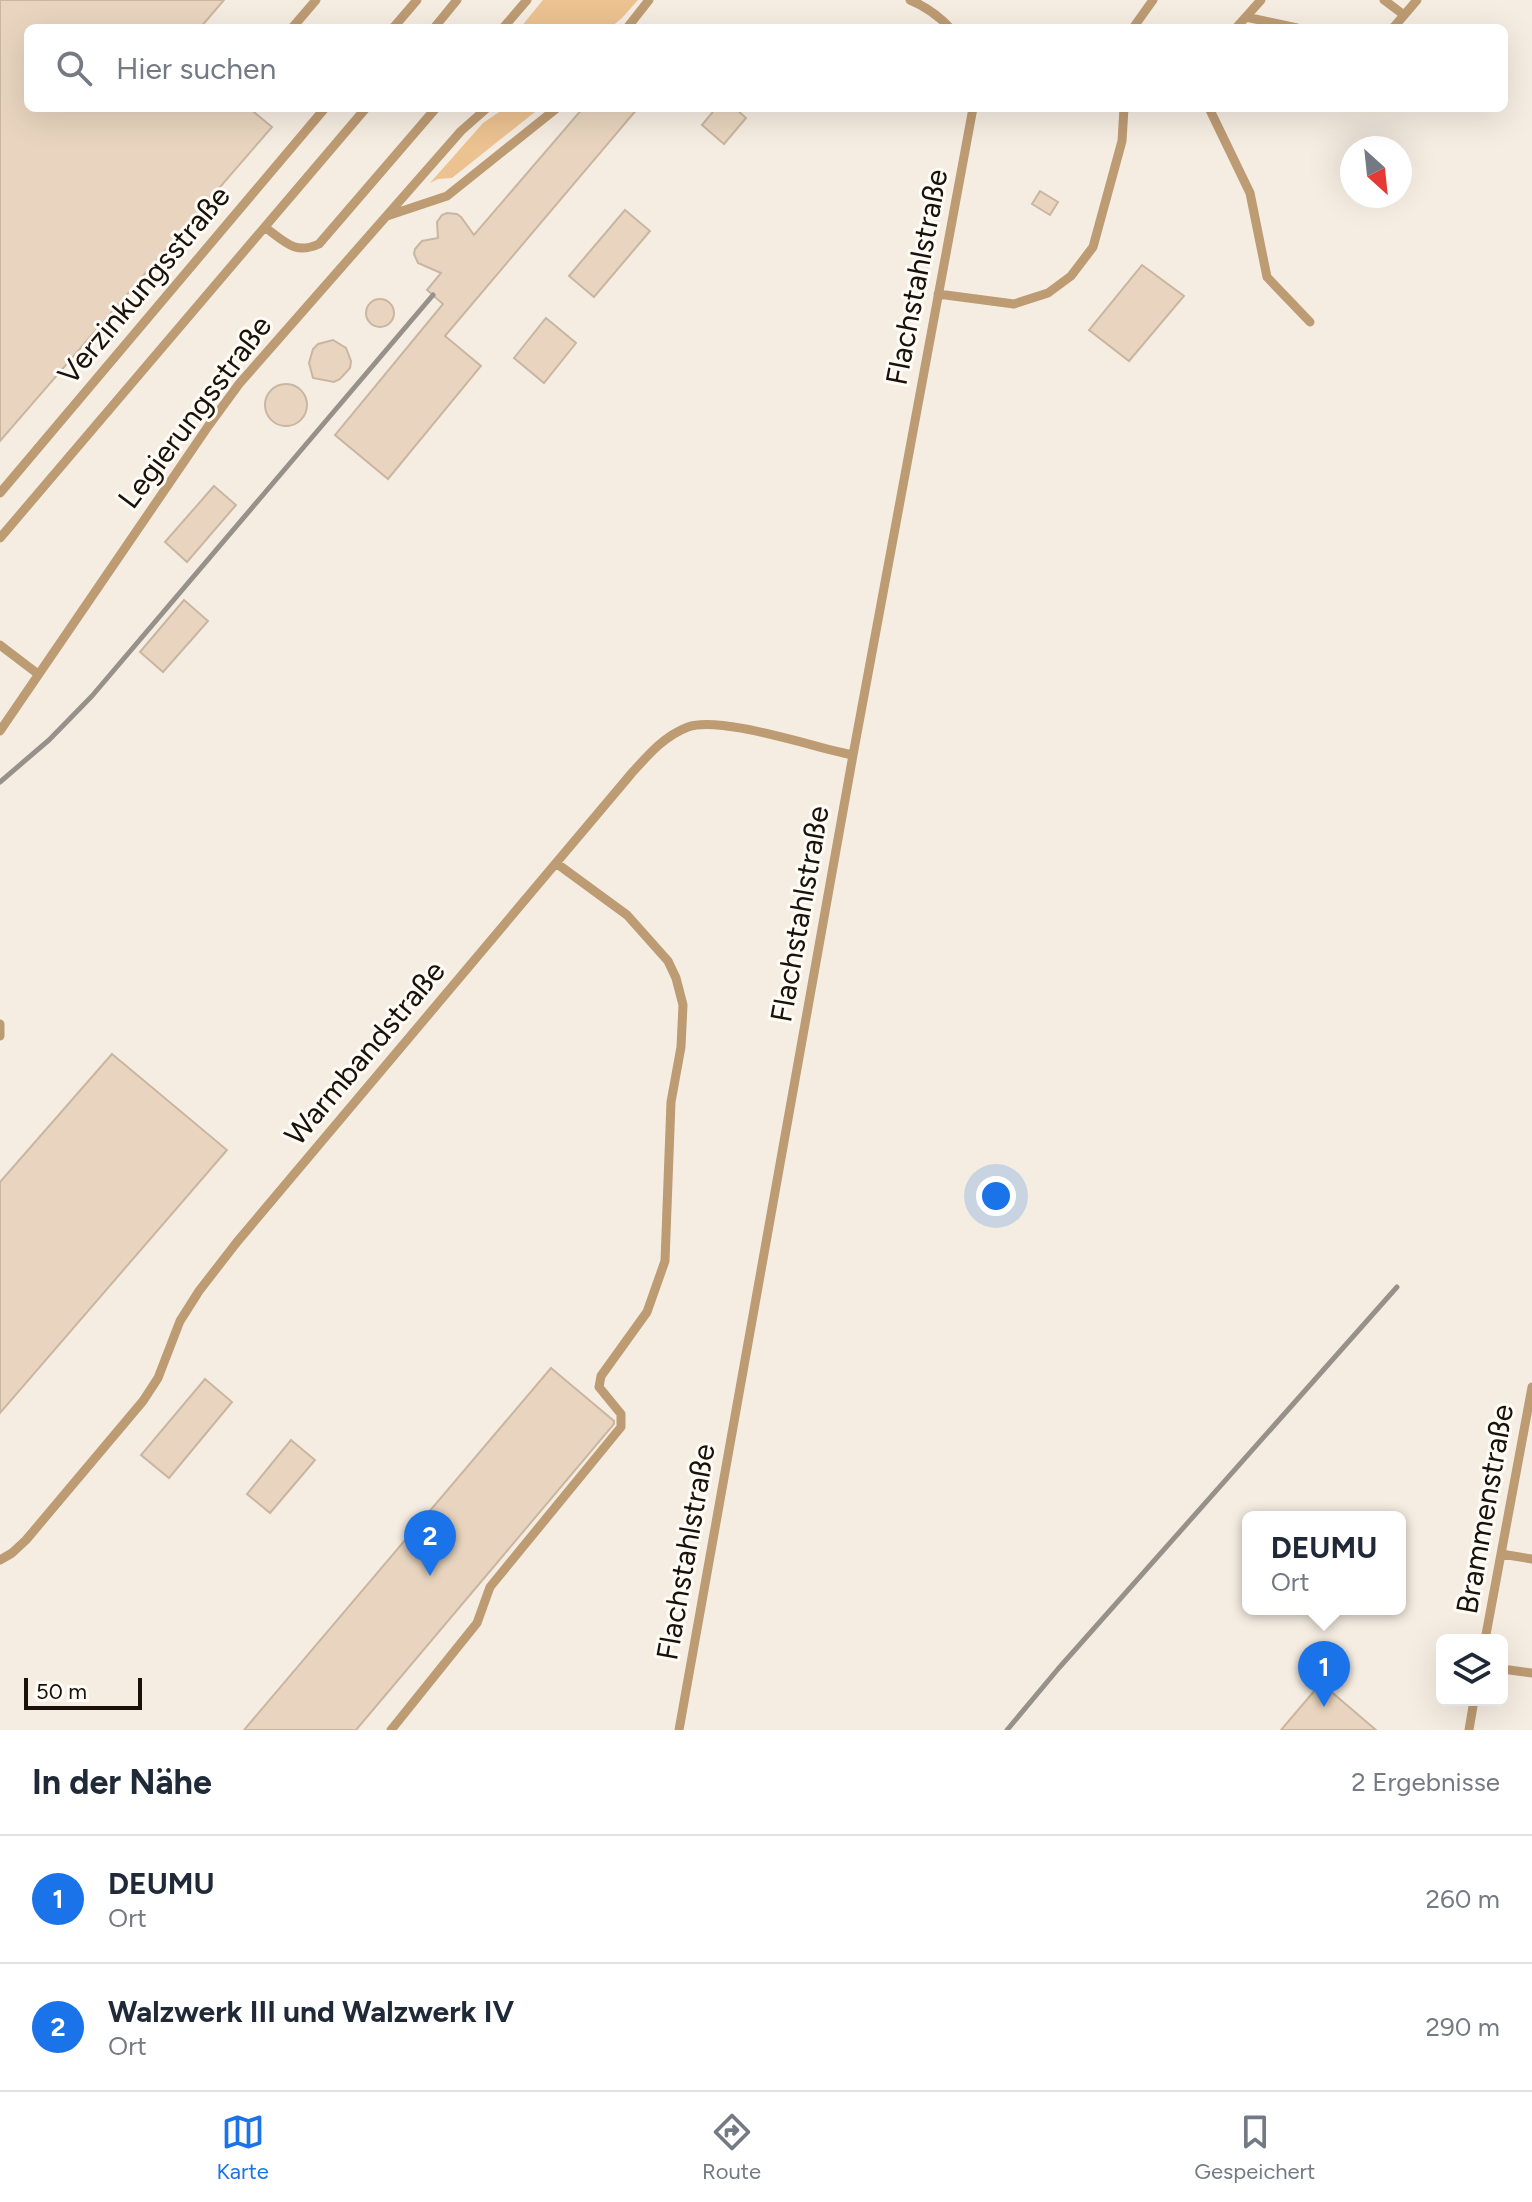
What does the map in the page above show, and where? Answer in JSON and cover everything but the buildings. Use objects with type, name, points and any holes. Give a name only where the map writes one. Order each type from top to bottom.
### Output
[{"type":"lane","points":[[295,24],[316,0]]},
{"type":"lane","points":[[396,24],[417,0]]},
{"type":"lane","points":[[437,24],[457,0]]},
{"type":"lane","points":[[506,24],[527,0]]},
{"type":"lane","points":[[630,24],[649,0]]},
{"type":"lane","points":[[910,0],[926,7],[946,24]]},
{"type":"lane","points":[[1136,24],[1153,0]]},
{"type":"lane","points":[[1240,24],[1261,0]]},
{"type":"lane","points":[[1384,0],[1404,15]]},
{"type":"lane","points":[[1396,24],[1417,0]]},
{"type":"lane","points":[[1246,17],[1278,24]]},
{"type":"lane","name":"Verzinkungsstraße","points":[[0,493],[322,112]]},
{"type":"lane","points":[[0,538],[363,112]]},
{"type":"lane","points":[[266,228],[297,249],[305,250],[319,244],[432,112]]},
{"type":"lane","name":"Legierungsstraße","points":[[0,731],[239,384],[461,131],[482,112]]},
{"type":"lane","points":[[386,216],[447,196],[552,112]]},
{"type":"lane","name":"Flachstahlstraße","points":[[679,1730],[853,755],[972,112]]},
{"type":"lane","points":[[938,294],[1014,304],[1048,293],[1071,276],[1093,247],[1122,141],[1124,112]]},
{"type":"lane","points":[[1211,112],[1250,193],[1267,277],[1310,322]]},
{"type":"lane","points":[[0,645],[38,674]]},
{"type":"lane","name":"Warmbandstraße","points":[[0,1560],[26,1540],[143,1401],[158,1378],[180,1321],[237,1242],[653,749],[673,734],[692,726],[714,725],[751,730],[853,755]]},
{"type":"lane","points":[[391,1730],[477,1623],[490,1587],[621,1427],[621,1414],[599,1387],[601,1376],[647,1312],[665,1261],[671,1102],[681,1047],[683,1005],[676,978],[668,961],[627,915],[556,863]]},
{"type":"lane","points":[[0,1024],[0,1036]]},
{"type":"lane","name":"Brammenstraße","points":[[1486,1634],[1532,1387]]},
{"type":"lane","points":[[1501,1554],[1532,1559]]},
{"type":"lane","points":[[1508,1670],[1532,1673]]},
{"type":"lane","points":[[1469,1730],[1473,1706]]},
{"type":"shaded area","points":[[0,0],[1532,0],[1532,1730],[0,1730]]},
{"type":"shaded area","points":[[543,0],[638,0],[615,24],[523,24]]},
{"type":"shaded area","points":[[499,112],[535,112],[452,178],[430,183],[483,123]]},
{"type":"railway","points":[[0,782],[49,740],[92,696],[433,295]]},
{"type":"railway","points":[[1007,1730],[1397,1287]]},
{"type":"place","name":"Walzwerk III und Walzwerk IV","points":[[430,1576]]},
{"type":"place","name":"DEUMU","points":[[1324,1707]]}]
